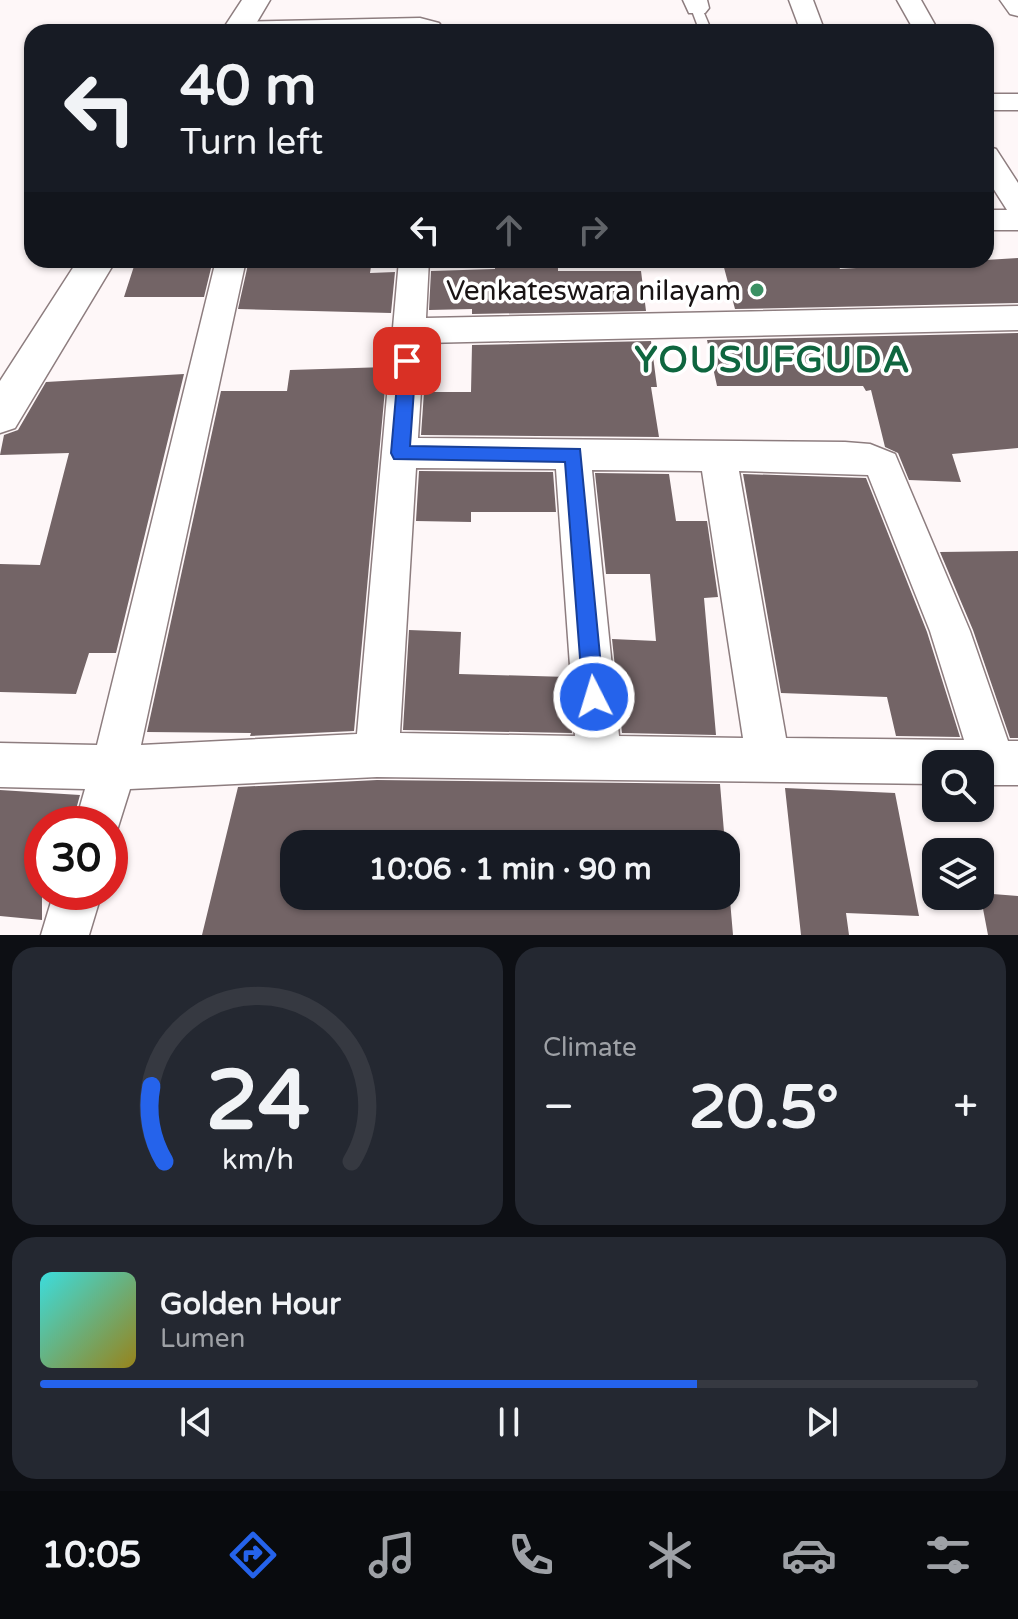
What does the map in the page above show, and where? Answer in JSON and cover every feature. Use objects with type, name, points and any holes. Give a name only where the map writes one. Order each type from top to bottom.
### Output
[{"type":"street","points":[[232,23],[256,0]]},
{"type":"street","points":[[801,0],[810,24]]},
{"type":"street","points":[[909,0],[922,24]]},
{"type":"street","points":[[1012,0],[1018,9]]},
{"type":"street","points":[[994,102],[1018,102]]},
{"type":"street","points":[[994,168],[1018,205]]},
{"type":"street","points":[[994,220],[1018,220]]},
{"type":"street","points":[[0,375],[68,268]]},
{"type":"street","points":[[0,416],[92,268]]},
{"type":"street","points":[[103,806],[229,268]]},
{"type":"street","points":[[377,755],[413,268]]},
{"type":"street","points":[[409,331],[1018,318]]},
{"type":"street","points":[[0,765],[114,768],[377,755],[1006,762],[882,465],[870,459],[845,457],[400,453]]},
{"type":"street","points":[[573,454],[599,758]]},
{"type":"street","points":[[718,456],[768,760]]},
{"type":"street","points":[[65,935],[73,910]]},
{"type":"lane","points":[[696,4],[703,24]]},
{"type":"building","points":[[1018,258],[1018,303],[735,309],[724,268],[994,268],[994,259]]},
{"type":"building","points":[[133,268],[211,268],[204,297],[124,297]]},
{"type":"building","points":[[247,268],[371,268],[370,273],[395,272],[391,313],[238,309]]},
{"type":"building","points":[[431,271],[641,271],[646,311],[472,314],[472,309],[429,310]]},
{"type":"building","points":[[1018,333],[1018,448],[952,454],[961,482],[909,480],[898,453],[885,447],[871,390],[866,391],[863,386],[717,386],[707,340]]},
{"type":"building","points":[[651,341],[657,387],[651,387],[659,437],[421,435],[424,392],[471,392],[472,345]]},
{"type":"building","points":[[387,367],[354,731],[250,736],[251,733],[147,732],[221,391],[287,391],[290,370]]},
{"type":"building","points":[[184,374],[116,653],[89,653],[76,694],[0,692],[0,564],[40,565],[69,453],[0,455],[4,435],[18,430],[46,382]]},
{"type":"building","points":[[419,471],[553,472],[556,512],[471,512],[471,522],[416,521]]},
{"type":"building","points":[[595,473],[669,474],[676,521],[707,521],[718,597],[704,598],[716,735],[622,733],[612,639],[656,641],[650,574],[606,574]]},
{"type":"building","points":[[743,474],[866,478],[927,632],[960,737],[896,736],[887,697],[781,693]]},
{"type":"building","points":[[1018,551],[1018,738],[1010,738],[973,630],[940,552]]},
{"type":"building","points":[[409,630],[461,632],[459,674],[568,677],[572,733],[403,730]]},
{"type":"building","points":[[377,780],[720,784],[724,830],[280,830],[280,910],[731,910],[733,935],[202,935],[238,787]]},
{"type":"building","points":[[785,788],[895,793],[919,916],[846,913],[849,935],[801,935]]},
{"type":"building","points":[[0,790],[80,795],[77,806],[24,806],[24,910],[42,910],[42,920],[0,916]]},
{"type":"building","points":[[994,894],[1018,896],[1018,935],[988,935],[983,910],[994,910]]},
{"type":"place","name":"Venkateswara nilayam","points":[[757,290]]},
{"type":"district","name":"YOUSUFGUDA","points":[[773,359]]},
{"type":"route","points":[[407,361],[400,453],[573,454],[594,697]]}]
